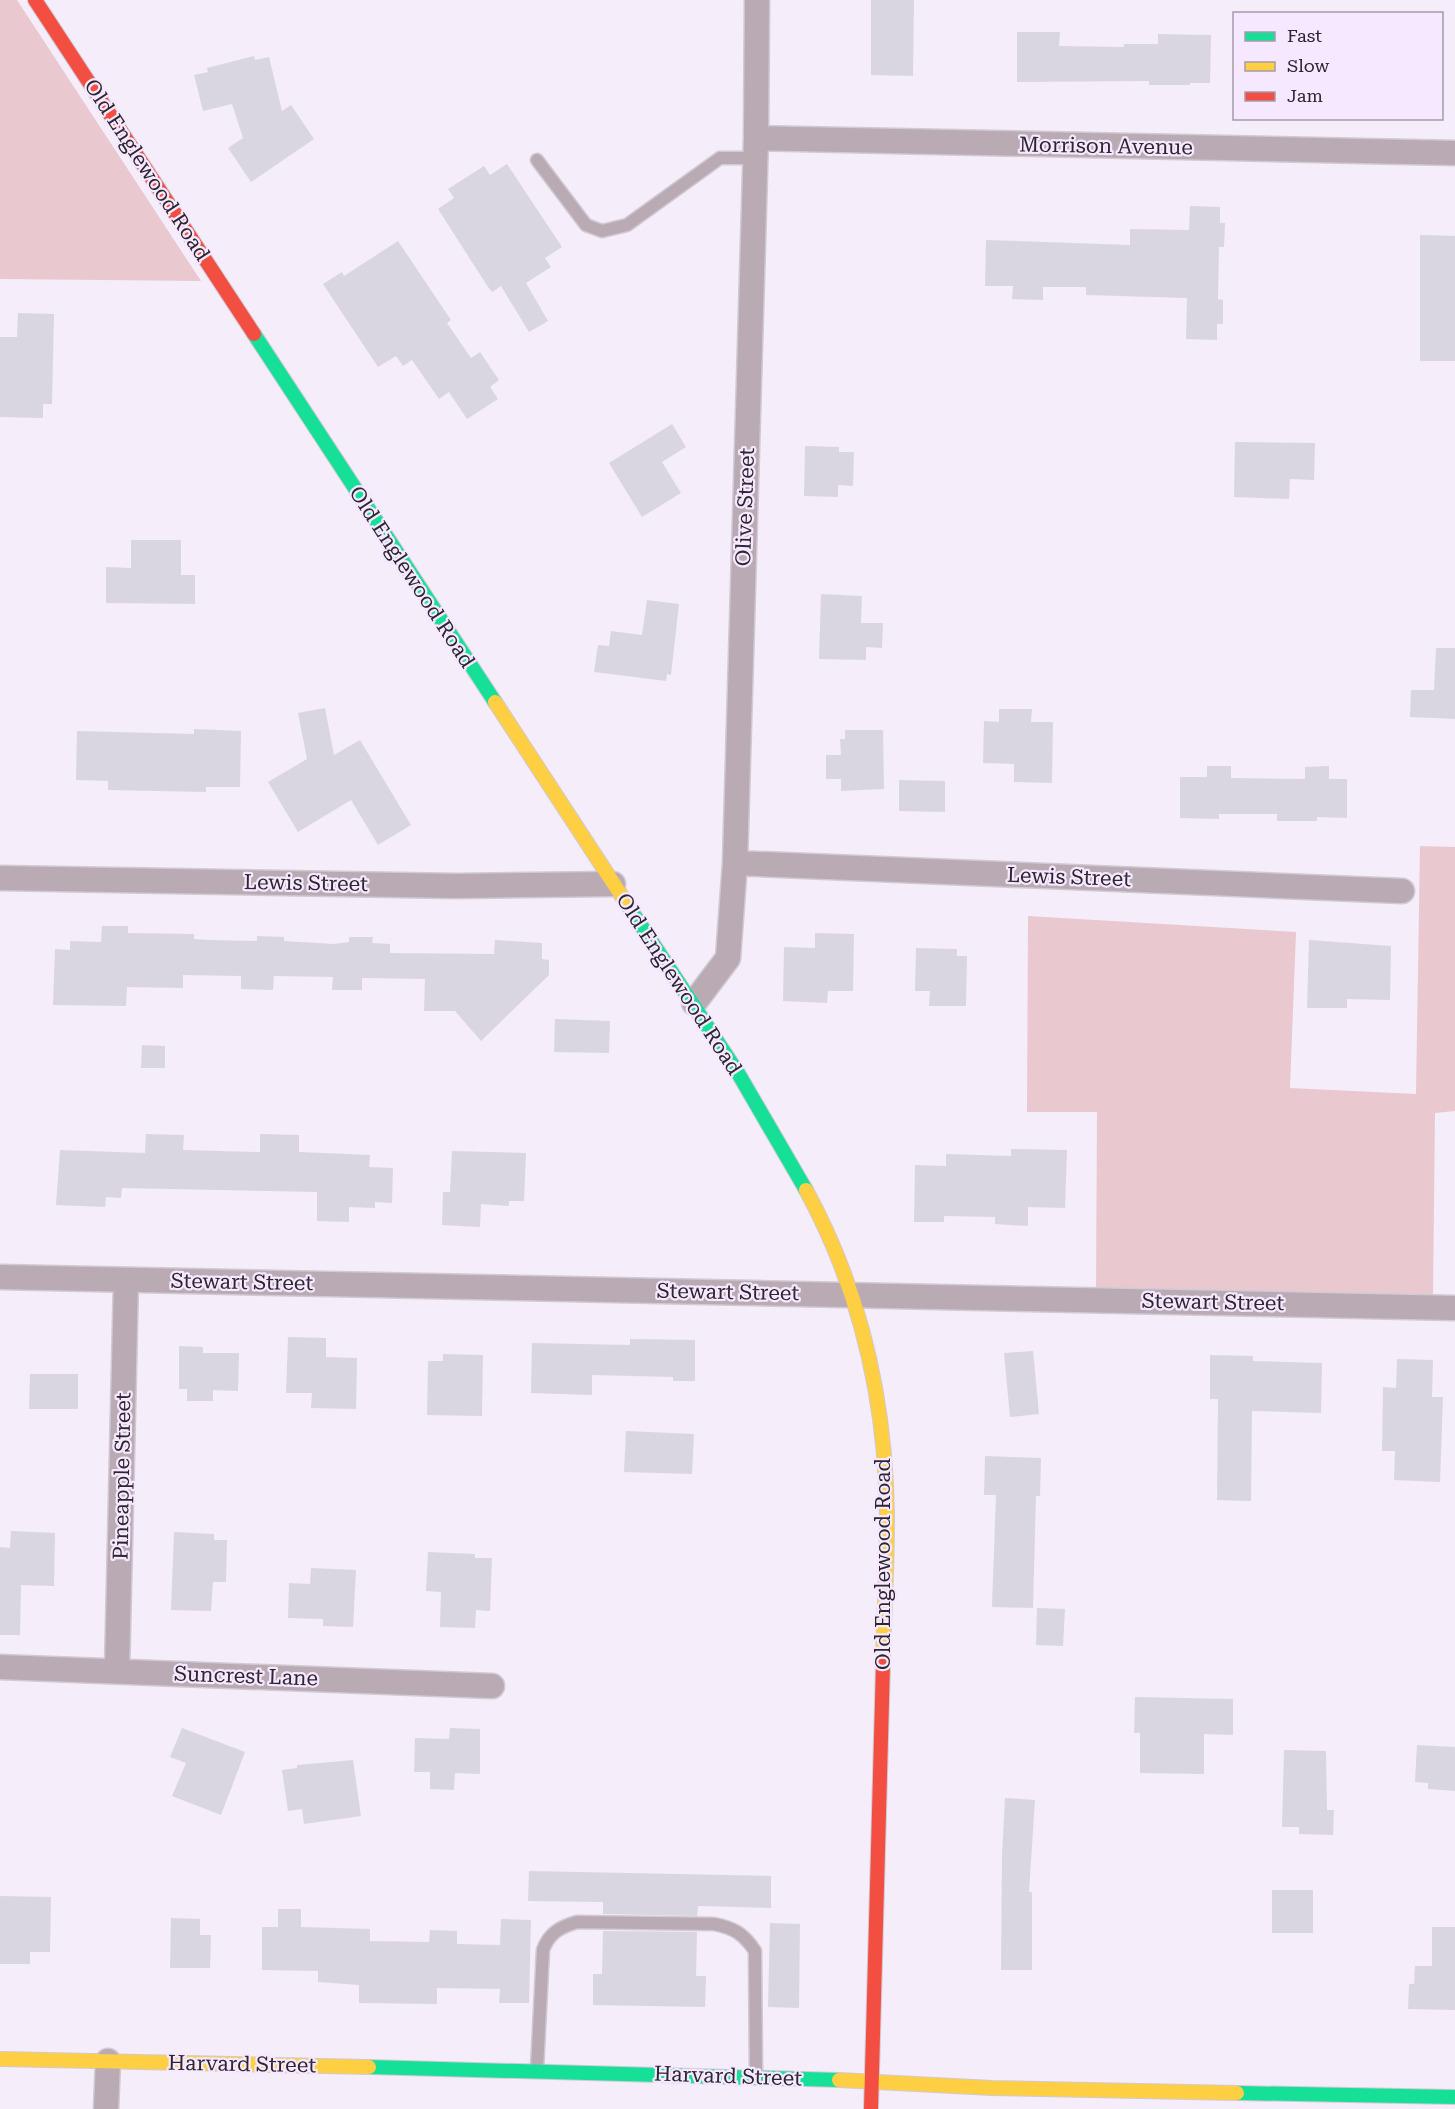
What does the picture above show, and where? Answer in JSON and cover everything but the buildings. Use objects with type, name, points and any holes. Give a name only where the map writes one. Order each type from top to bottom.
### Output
[{"type":"street","name":"Old Englewood Road","points":[[35,0],[613,884],[694,1003],[738,1073],[824,1225],[854,1295],[870,1359],[882,1447],[887,1517],[871,2109]]},
{"type":"street","name":"Olive Street","points":[[694,1003],[728,958],[735,863],[756,148],[757,0]]},
{"type":"street","name":"Morrison Avenue","points":[[756,148],[1455,153]]},
{"type":"street","name":"Lewis Street","points":[[735,863],[1402,891]]},
{"type":"street","name":"Lewis Street","points":[[0,878],[458,886],[613,884]]},
{"type":"street","name":"Stewart Street","points":[[0,1277],[1455,1308]]},
{"type":"street","name":"Pineapple Street","points":[[117,1671],[126,1280]]},
{"type":"street","name":"Suncrest Lane","points":[[0,1667],[492,1686]]},
{"type":"street","name":"Harvard Street","points":[[0,2059],[756,2076],[992,2088],[1455,2097]]},
{"type":"street","points":[[106,2109],[108,2061]]},
{"type":"lane","points":[[537,160],[586,225],[602,231],[627,225],[720,158],[756,148]]},
{"type":"lane","points":[[537,2070],[543,1950],[546,1940],[562,1926],[577,1922],[714,1924],[729,1927],[746,1936],[755,1951],[756,2076]]},
{"type":"shaded area","points":[[0,0],[17,0],[201,281],[0,279]]},
{"type":"shaded area","points":[[1420,846],[1455,847],[1455,1111],[1435,1113],[1433,1297],[1096,1290],[1097,1112],[1027,1112],[1028,916],[1296,932],[1290,1088],[1416,1094]]},
{"type":"traffic: fast","points":[[254,334],[495,702]]},
{"type":"traffic: fast","points":[[625,901],[738,1073],[806,1190]]},
{"type":"traffic: fast","points":[[369,2067],[839,2080]]},
{"type":"traffic: fast","points":[[1237,2093],[1455,2097]]},
{"type":"traffic: slow","points":[[495,702],[625,901]]},
{"type":"traffic: slow","points":[[806,1190],[842,1268],[856,1308],[867,1349],[882,1432],[887,1518],[883,1664]]},
{"type":"traffic: slow","points":[[0,2059],[369,2067]]},
{"type":"traffic: slow","points":[[839,2080],[992,2088],[1237,2093]]},
{"type":"traffic: jam","points":[[35,0],[254,334]]},
{"type":"traffic: jam","points":[[871,2109],[883,1664]]}]
